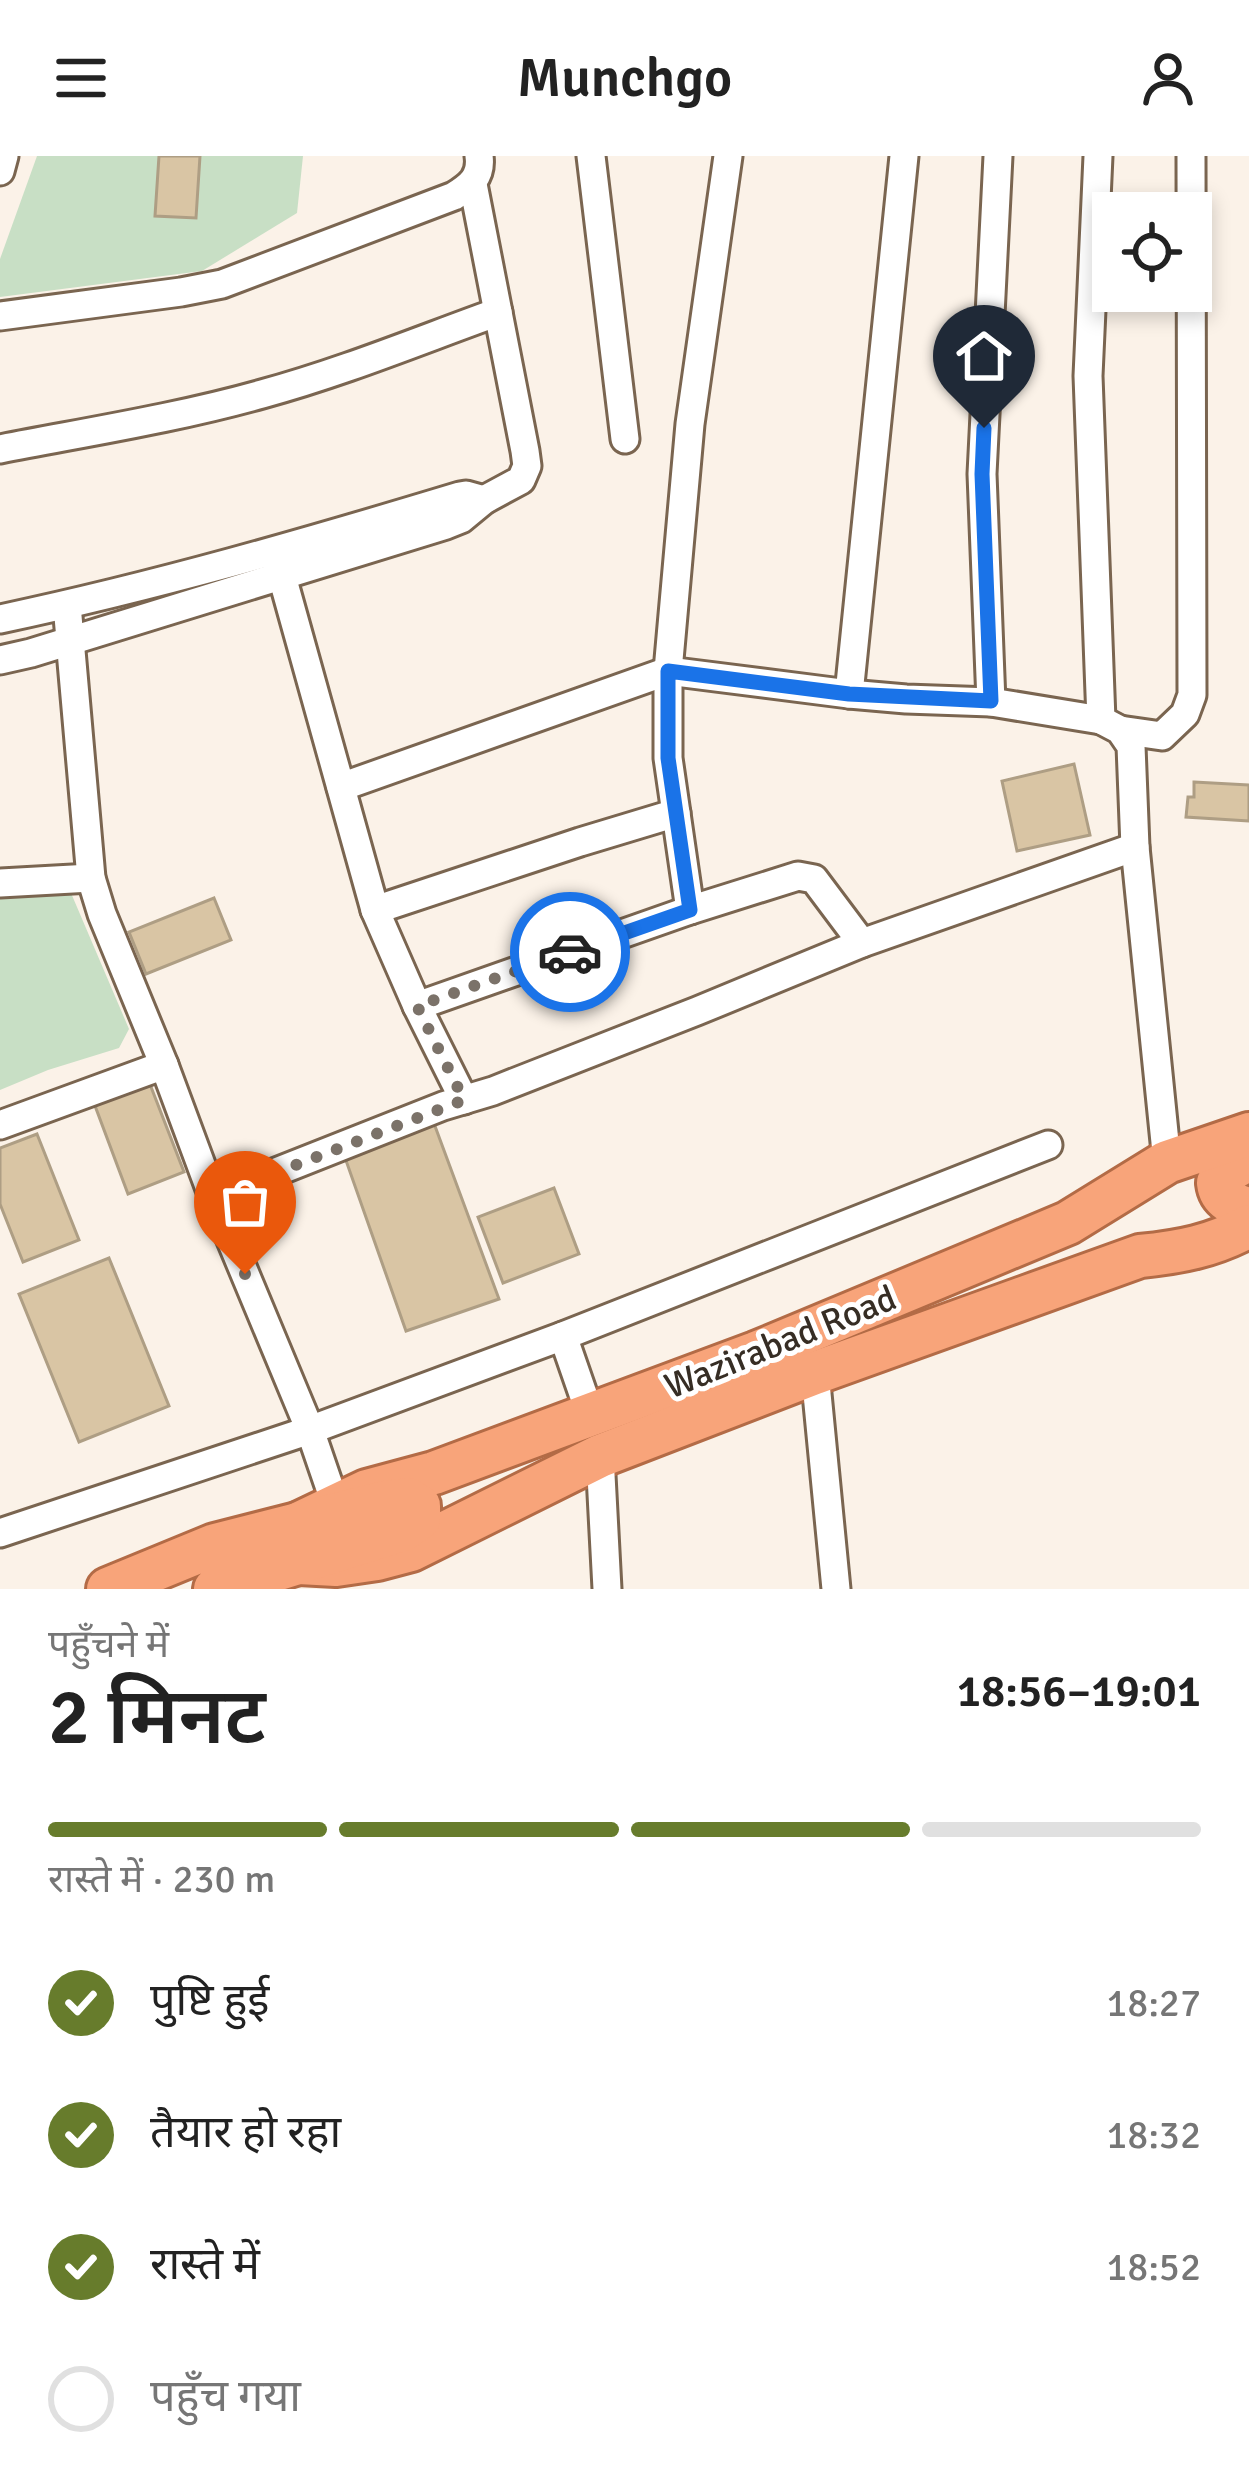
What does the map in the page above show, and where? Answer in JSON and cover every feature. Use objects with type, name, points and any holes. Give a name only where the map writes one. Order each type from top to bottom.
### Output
[{"type":"highway","name":"Wazirabad Road","points":[[217,1589],[367,1491],[434,1473],[756,1353],[1068,1223],[1167,1162],[1249,1134]]},
{"type":"highway","points":[[1249,1159],[1218,1183],[1226,1200],[1249,1210]]},
{"type":"highway","name":"Wazirabad Road","points":[[312,1530],[336,1564],[411,1550],[600,1456],[1139,1256],[1222,1241],[1249,1226]]},
{"type":"highway","name":"Wazirabad Road","points":[[108,1589],[201,1550],[312,1530]]},
{"type":"street","points":[[0,171],[4,156]]},
{"type":"street","points":[[0,660],[69,641],[460,496],[484,500],[521,480],[527,466],[473,184],[479,156]]},
{"type":"street","points":[[590,156],[625,439]]},
{"type":"street","points":[[690,910],[668,758],[668,671],[690,424],[728,156]]},
{"type":"street","points":[[849,694],[904,156]]},
{"type":"street","points":[[991,701],[982,474],[998,156]]},
{"type":"street","points":[[1098,156],[1088,376],[1110,725],[1131,746],[1135,848],[1167,1162]]},
{"type":"street","points":[[340,787],[668,671],[849,694],[991,701],[1162,736],[1185,714],[1192,694],[1191,156]]},
{"type":"street","points":[[0,316],[222,284],[454,196],[473,184]]},
{"type":"street","points":[[0,449],[261,395],[498,312]]},
{"type":"street","points":[[0,619],[279,564]]},
{"type":"street","points":[[279,564],[375,910],[464,1100]]},
{"type":"street","points":[[67,605],[91,878],[213,1197],[310,1430],[312,1530]]},
{"type":"street","points":[[375,910],[676,813]]},
{"type":"street","points":[[213,1197],[862,943],[1135,848]]},
{"type":"street","points":[[417,1006],[798,876],[814,879],[862,943]]},
{"type":"street","points":[[0,883],[91,878]]},
{"type":"street","points":[[0,1125],[164,1065]]},
{"type":"street","points":[[0,1533],[310,1430],[1048,1145]]},
{"type":"street","points":[[562,1336],[590,1414]]},
{"type":"street","points":[[815,1373],[836,1589]]},
{"type":"street","points":[[600,1456],[607,1589]]},
{"type":"green space","points":[[37,156],[303,156],[297,213],[202,271],[0,297],[0,259]]},
{"type":"green space","points":[[71,893],[129,1029],[119,1048],[0,1090],[0,895]]},
{"type":"building","points":[[159,156],[200,156],[196,218],[155,216]]},
{"type":"building","points":[[1074,764],[1090,835],[1017,851],[1002,781]]},
{"type":"building","points":[[1194,782],[1249,785],[1249,821],[1186,817]]},
{"type":"building","points":[[214,898],[231,940],[146,974],[129,932]]},
{"type":"building","points":[[146,1074],[184,1172],[128,1194],[91,1095]]},
{"type":"building","points":[[432,1118],[499,1299],[406,1331],[343,1152]]},
{"type":"building","points":[[37,1134],[79,1240],[23,1262],[0,1204],[0,1148]]},
{"type":"building","points":[[554,1188],[579,1254],[503,1283],[478,1217]]},
{"type":"building","points":[[109,1258],[169,1406],[79,1442],[19,1294]]},
{"type":"way so far","points":[[245,1274],[213,1197],[464,1100],[417,1006],[570,952]]},
{"type":"route","points":[[570,952],[690,910],[668,758],[668,671],[849,694],[991,701],[984,428]]}]
